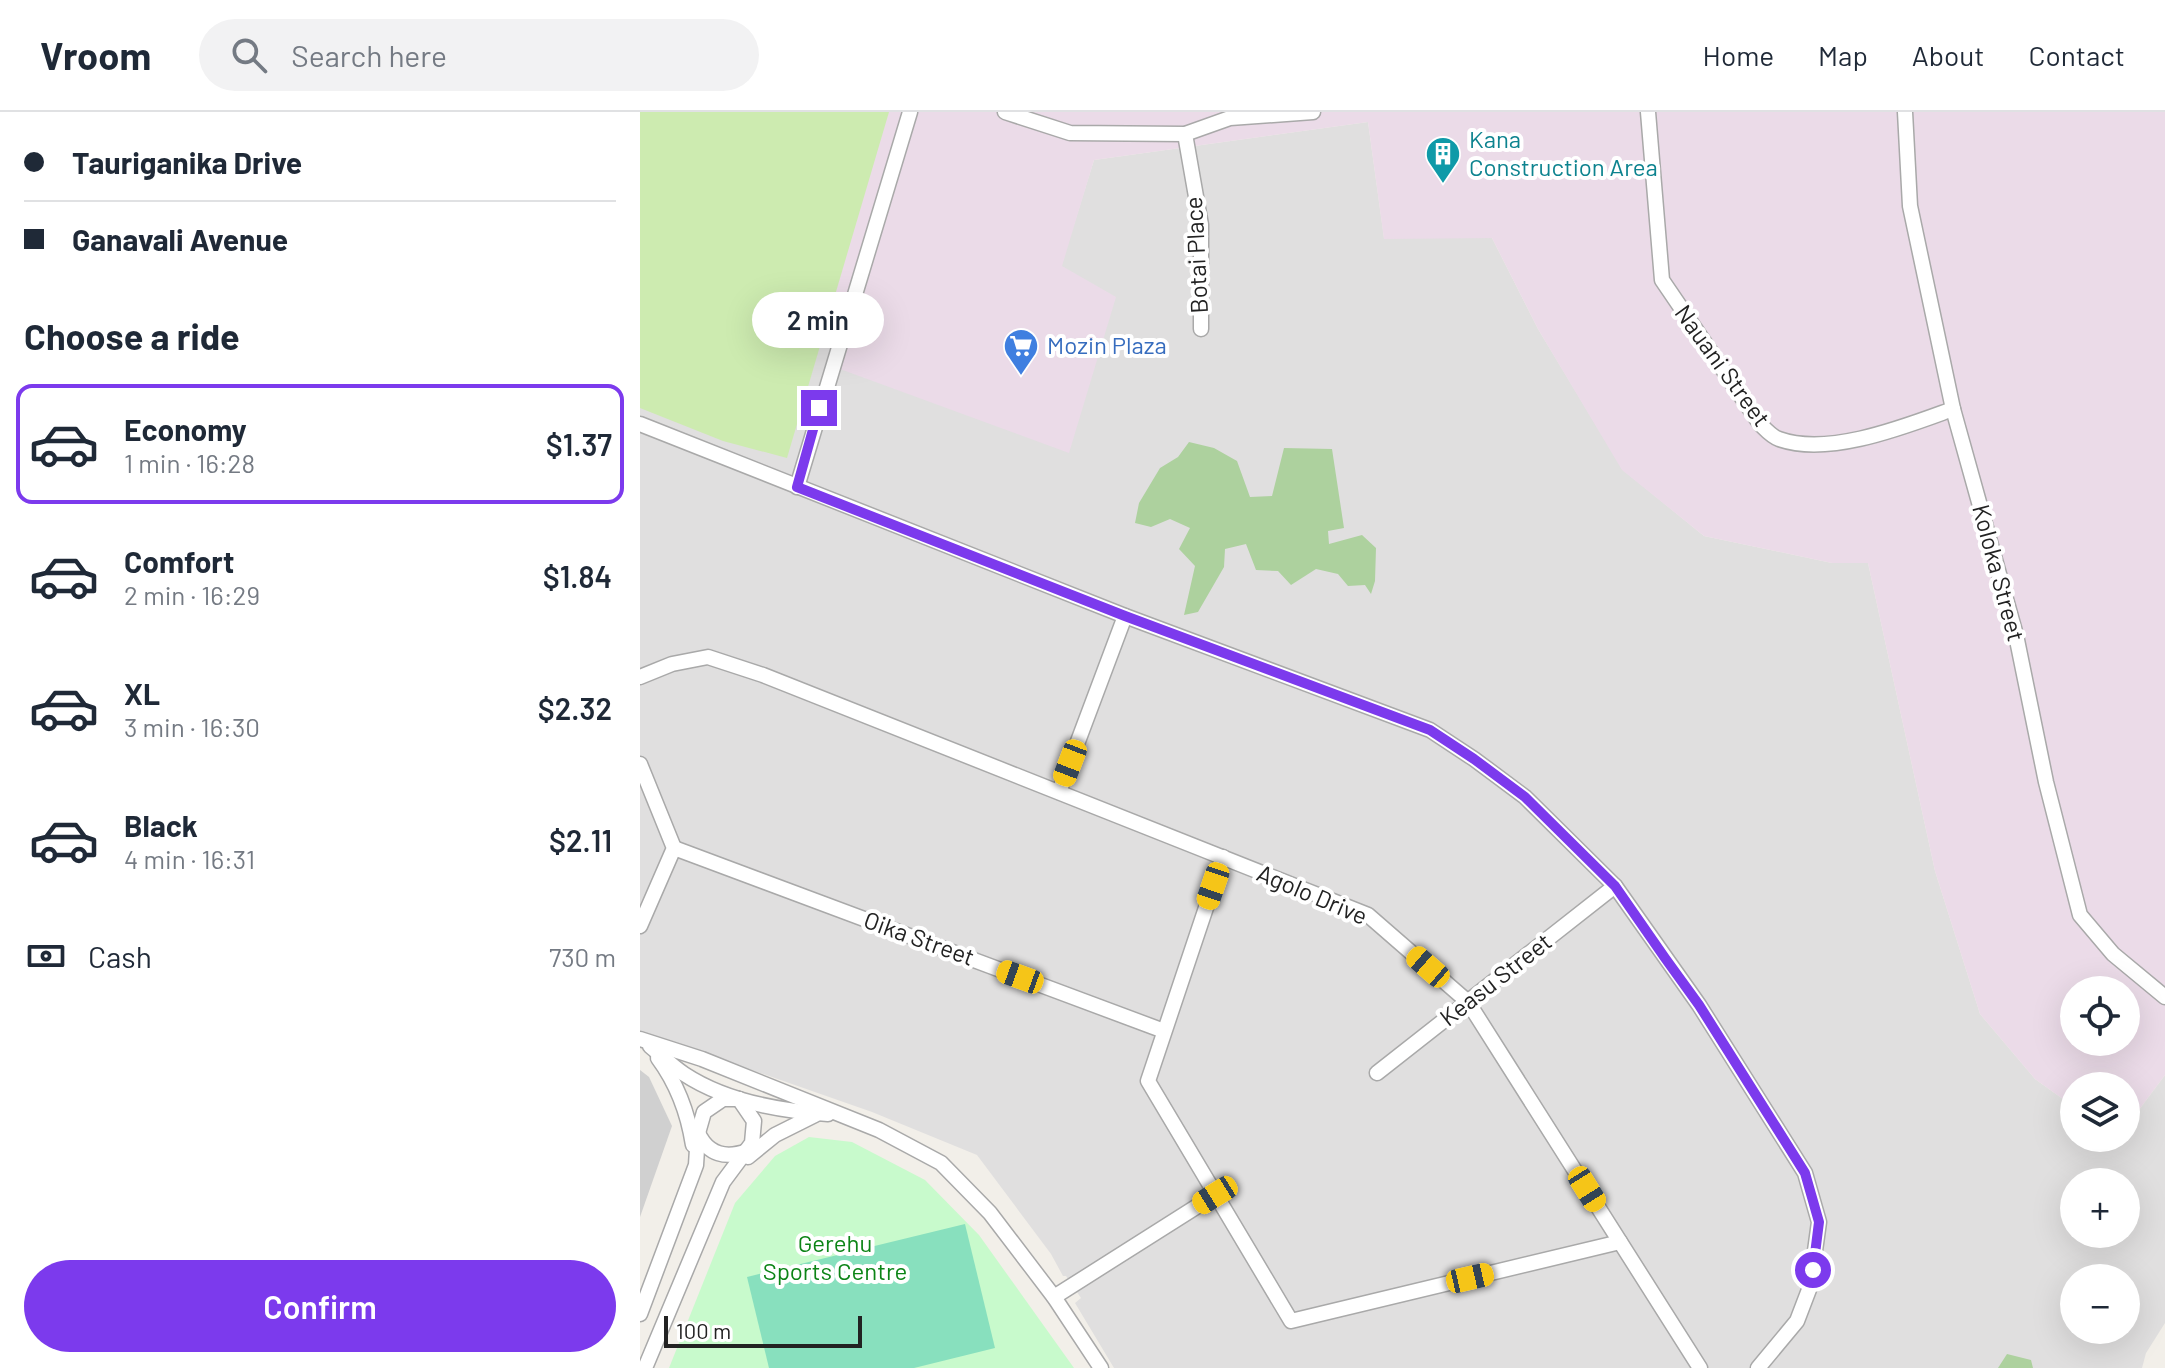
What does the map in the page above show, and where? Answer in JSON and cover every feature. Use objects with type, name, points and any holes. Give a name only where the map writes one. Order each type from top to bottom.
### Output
[{"type":"street","points":[[797,487],[910,112]]},
{"type":"street","points":[[1005,112],[1070,133],[1185,134],[1230,118],[1313,112]]},
{"type":"street","name":"Nauani Street","points":[[1648,112],[1662,280],[1760,424],[1778,439],[1815,444],[1878,436],[1953,409]]},
{"type":"street","name":"Koloka Street","points":[[1905,112],[1910,206],[1953,409],[2016,635],[2046,782],[2080,915],[2113,954],[2165,997]]},
{"type":"street","name":"Botai Place","points":[[1185,134],[1201,225],[1201,329]]},
{"type":"street","points":[[640,424],[1125,616],[1430,730],[1525,797],[1615,886],[1699,1005],[1805,1173],[1819,1222],[1810,1287],[1797,1321],[1758,1368]]},
{"type":"street","points":[[1059,792],[1125,616]]},
{"type":"street","name":"Agolo Drive","points":[[640,677],[672,664],[708,657],[763,675],[1368,915],[1468,1002],[1700,1368]]},
{"type":"street","points":[[640,764],[674,848],[641,923]]},
{"type":"street","name":"Oika Street","points":[[674,848],[1164,1031]]},
{"type":"street","points":[[1223,857],[1148,1081],[1291,1321],[1620,1242]]},
{"type":"street","name":"Keasu Street","points":[[1377,1073],[1615,886]]},
{"type":"street","points":[[642,1040],[686,1075],[739,1099],[790,1112],[843,1115]]},
{"type":"street","points":[[642,1040],[702,1059],[843,1115],[941,1163],[990,1213],[1054,1297],[1101,1368]]},
{"type":"street","points":[[642,1040],[661,1062],[684,1104],[696,1165]]},
{"type":"street","points":[[640,1314],[696,1165],[698,1133],[704,1112],[723,1099],[739,1099]]},
{"type":"street","points":[[738,1166],[752,1143],[754,1121],[739,1099]]},
{"type":"street","points":[[645,1368],[723,1182],[775,1135],[813,1115],[843,1115]]},
{"type":"street","points":[[698,1133],[704,1144],[718,1154],[733,1156],[747,1151]]},
{"type":"street","points":[[1054,1297],[1215,1195]]},
{"type":"shaded area","points":[[640,112],[2165,112],[2165,1075],[2140,1108],[2140,1072],[2060,1072],[2060,1097],[2035,1079],[1980,1014],[1935,871],[1868,563],[1832,563],[1704,536],[1622,470],[1538,329],[1492,238],[1384,239],[1368,122],[1094,160],[1062,266],[1116,297],[1069,453],[840,369],[820,329]]},
{"type":"shaded area","points":[[1368,122],[1384,238],[1492,238],[1538,329],[1623,470],[1704,536],[1832,563],[1868,563],[1935,871],[1980,1014],[2035,1079],[2060,1097],[2060,1152],[2140,1152],[2140,1108],[2165,1075],[2165,1323],[2146,1353],[2142,1368],[1114,1368],[1075,1303],[1081,1298],[977,1155],[872,1112],[640,1031],[640,269],[1061,266],[1094,160]]},
{"type":"shaded area","points":[[640,1070],[649,1077],[672,1126],[640,1217]]},
{"type":"green space","points":[[640,112],[889,112],[787,458],[723,441],[640,408]]},
{"type":"green space","points":[[1189,442],[1214,448],[1237,461],[1250,497],[1272,496],[1284,448],[1332,449],[1344,528],[1328,531],[1329,544],[1362,535],[1376,548],[1375,581],[1371,594],[1365,585],[1348,586],[1338,574],[1316,569],[1291,585],[1278,571],[1256,570],[1246,544],[1225,549],[1224,567],[1198,612],[1184,615],[1195,566],[1179,549],[1190,528],[1170,519],[1151,527],[1135,523],[1139,503],[1160,468],[1178,457]]},
{"type":"green space","name":"Gerehu Sports Centre","points":[[809,1137],[852,1142],[925,1180],[979,1235],[1074,1368],[669,1368],[735,1203],[775,1156]]},
{"type":"green space","points":[[965,1224],[995,1348],[914,1368],[769,1368],[747,1277]]},
{"type":"green space","points":[[2007,1354],[2031,1360],[2033,1368],[1998,1368]]},
{"type":"place","name":"Kana Construction Area","points":[[1443,185]]},
{"type":"place","name":"Mozin Plaza","points":[[1021,377]]},
{"type":"route","points":[[819,408],[797,487],[1125,616],[1430,730],[1525,797],[1615,886],[1699,1005],[1783,1136],[1805,1173],[1819,1222],[1813,1270]]}]
